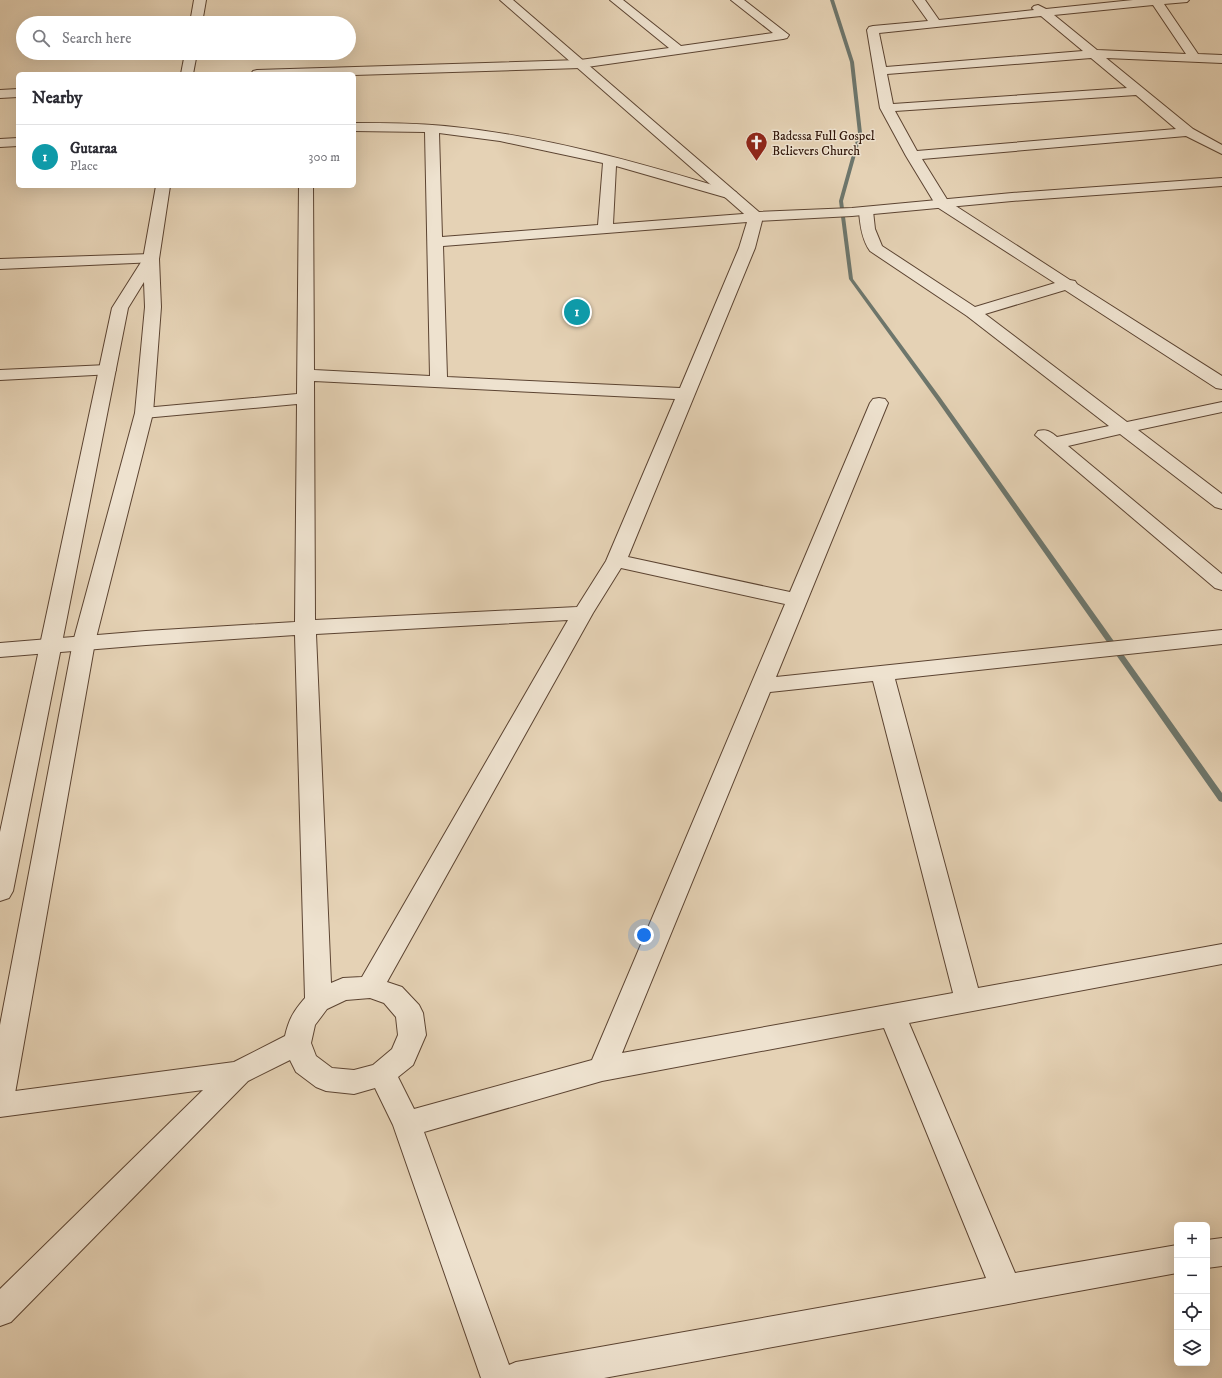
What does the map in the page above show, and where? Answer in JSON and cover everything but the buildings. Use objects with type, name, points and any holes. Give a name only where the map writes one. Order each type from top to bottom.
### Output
[{"type":"street","points":[[197,16],[200,0]]},
{"type":"street","points":[[506,0],[756,217]]},
{"type":"street","points":[[616,0],[679,50]]},
{"type":"street","points":[[322,72],[580,64],[783,35],[737,0]]},
{"type":"street","points":[[919,0],[936,24]]},
{"type":"street","points":[[1030,0],[1188,132],[1222,150]]},
{"type":"street","points":[[1156,0],[1195,59]]},
{"type":"street","points":[[1183,0],[1156,0],[873,30],[887,108],[913,156],[942,204],[1069,284],[1222,384]]},
{"type":"street","points":[[880,71],[1094,54],[1222,59]]},
{"type":"street","points":[[187,72],[190,60]]},
{"type":"street","points":[[887,108],[1139,91]]},
{"type":"street","points":[[0,94],[16,93]]},
{"type":"street","points":[[356,127],[465,132],[557,147],[648,169],[731,195]]},
{"type":"street","points":[[432,130],[439,382]]},
{"type":"street","points":[[913,156],[1188,132]]},
{"type":"street","points":[[0,143],[16,142]]},
{"type":"street","points":[[605,229],[610,160]]},
{"type":"street","points":[[436,242],[756,217],[859,211],[1222,182]]},
{"type":"street","points":[[0,1099],[84,642],[144,413],[153,307],[152,259],[163,188]]},
{"type":"street","points":[[306,188],[305,628],[318,1001]]},
{"type":"street","points":[[859,211],[875,248],[973,313],[1222,503]]},
{"type":"street","points":[[370,987],[583,613],[616,561],[747,248],[756,217]]},
{"type":"street","points":[[0,264],[152,259]]},
{"type":"street","points":[[0,891],[6,833],[50,645],[120,308],[152,259]]},
{"type":"street","points":[[973,313],[1069,284]]},
{"type":"street","points":[[0,375],[107,370]]},
{"type":"street","points":[[306,375],[686,394]]},
{"type":"street","points":[[144,413],[306,398]]},
{"type":"street","points":[[602,1069],[879,403]]},
{"type":"street","points":[[1222,407],[1123,427],[1049,439],[1222,584]]},
{"type":"street","points":[[616,561],[797,600]]},
{"type":"street","points":[[0,650],[84,642],[583,613]]},
{"type":"street","points":[[761,686],[1222,637]]},
{"type":"street","points":[[882,672],[968,1001]]},
{"type":"street","points":[[407,1124],[602,1069],[1222,954]]},
{"type":"street","points":[[370,987],[393,995],[409,1013],[412,1035],[403,1057],[382,1074],[354,1082],[326,1079],[306,1064],[297,1043],[302,1021],[318,1001],[343,989],[370,987]]},
{"type":"street","points":[[892,1015],[1006,1288]]},
{"type":"street","points":[[0,1312],[238,1073],[297,1043]]},
{"type":"street","points":[[0,1105],[238,1073]]},
{"type":"street","points":[[382,1074],[407,1124],[497,1378]]},
{"type":"street","points":[[1210,1254],[1222,1252]]},
{"type":"street","points":[[516,1378],[1006,1288],[1174,1260]]},
{"type":"waterway","points":[[832,0],[852,62],[860,133],[841,201],[851,279],[938,398],[1222,799]]},
{"type":"place","name":"Badessa Full Gospel Believers Church","points":[[757,162]]},
{"type":"place","name":"Gutaraa","points":[[577,312]]}]
